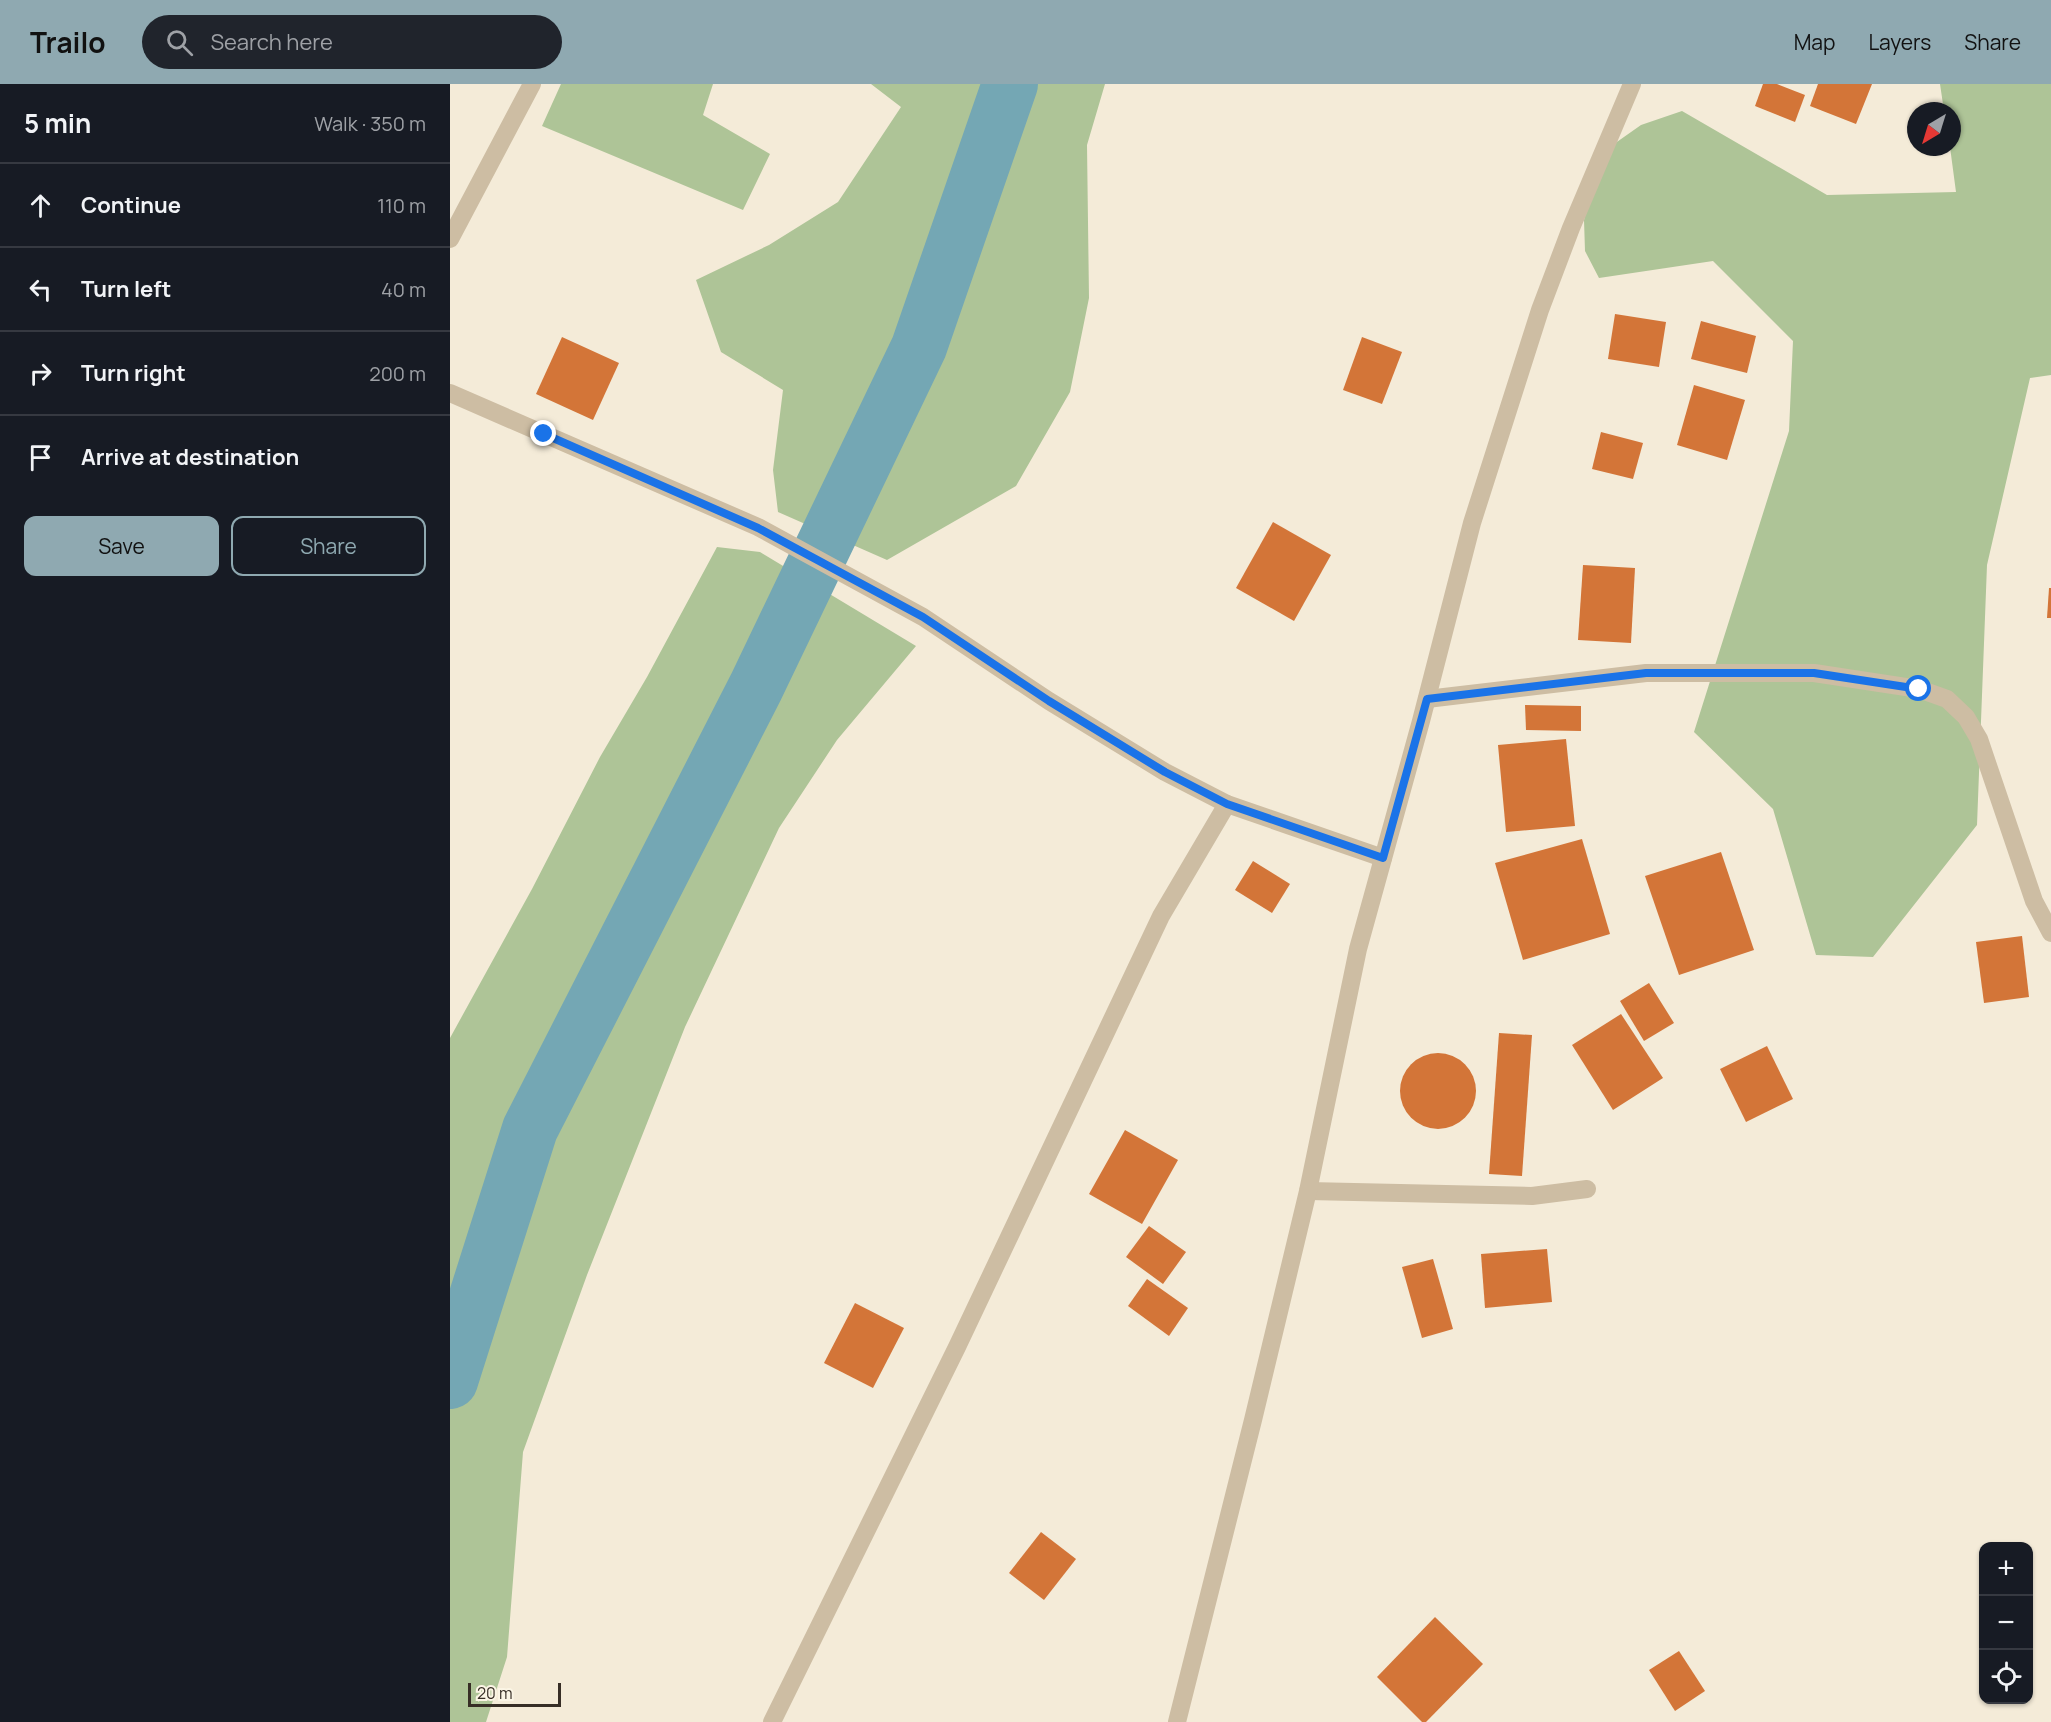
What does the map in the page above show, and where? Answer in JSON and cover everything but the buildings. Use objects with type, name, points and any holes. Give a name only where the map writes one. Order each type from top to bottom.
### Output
[{"type":"street","points":[[450,239],[532,84]]},
{"type":"street","points":[[1177,1722],[1308,1191],[1358,949],[1427,699],[1472,523],[1540,309],[1571,228],[1632,84]]},
{"type":"street","points":[[450,393],[758,528],[923,617],[1049,701],[1165,772],[1227,804],[1383,858]]},
{"type":"street","points":[[1427,699],[1646,673],[1814,673],[1919,689],[1947,699],[1966,717],[1979,739],[2034,901],[2051,933]]},
{"type":"street","points":[[772,1722],[957,1347],[1161,916],[1227,804]]},
{"type":"street","points":[[1308,1191],[1532,1196],[1587,1189]]},
{"type":"green space","points":[[561,84],[713,84],[703,115],[770,154],[743,210],[542,126]]},
{"type":"green space","points":[[871,84],[1105,84],[1087,145],[1089,298],[1070,392],[1016,486],[887,560],[778,512],[773,470],[783,390],[721,352],[696,280],[769,245],[838,202],[901,107]]},
{"type":"green space","points":[[1940,84],[2051,84],[2051,375],[2030,378],[1987,565],[1977,825],[1873,957],[1816,955],[1773,809],[1694,732],[1789,431],[1793,341],[1713,261],[1599,278],[1585,251],[1584,220],[1591,194],[1614,144],[1641,125],[1682,111],[1827,195],[1956,192],[1951,156],[1961,156],[1961,102],[1943,102]]},
{"type":"green space","points":[[717,547],[760,552],[916,646],[837,740],[779,828],[685,1027],[587,1275],[523,1452],[507,1657],[486,1722],[450,1722],[450,1038],[532,889],[600,757],[647,677]]},
{"type":"waterway","points":[[450,1381],[530,1129],[756,687],[919,347],[1010,84]]},
{"type":"route","points":[[544,434],[758,528],[923,617],[1049,701],[1165,772],[1227,804],[1383,858],[1427,699],[1646,673],[1814,673],[1919,689]]}]
